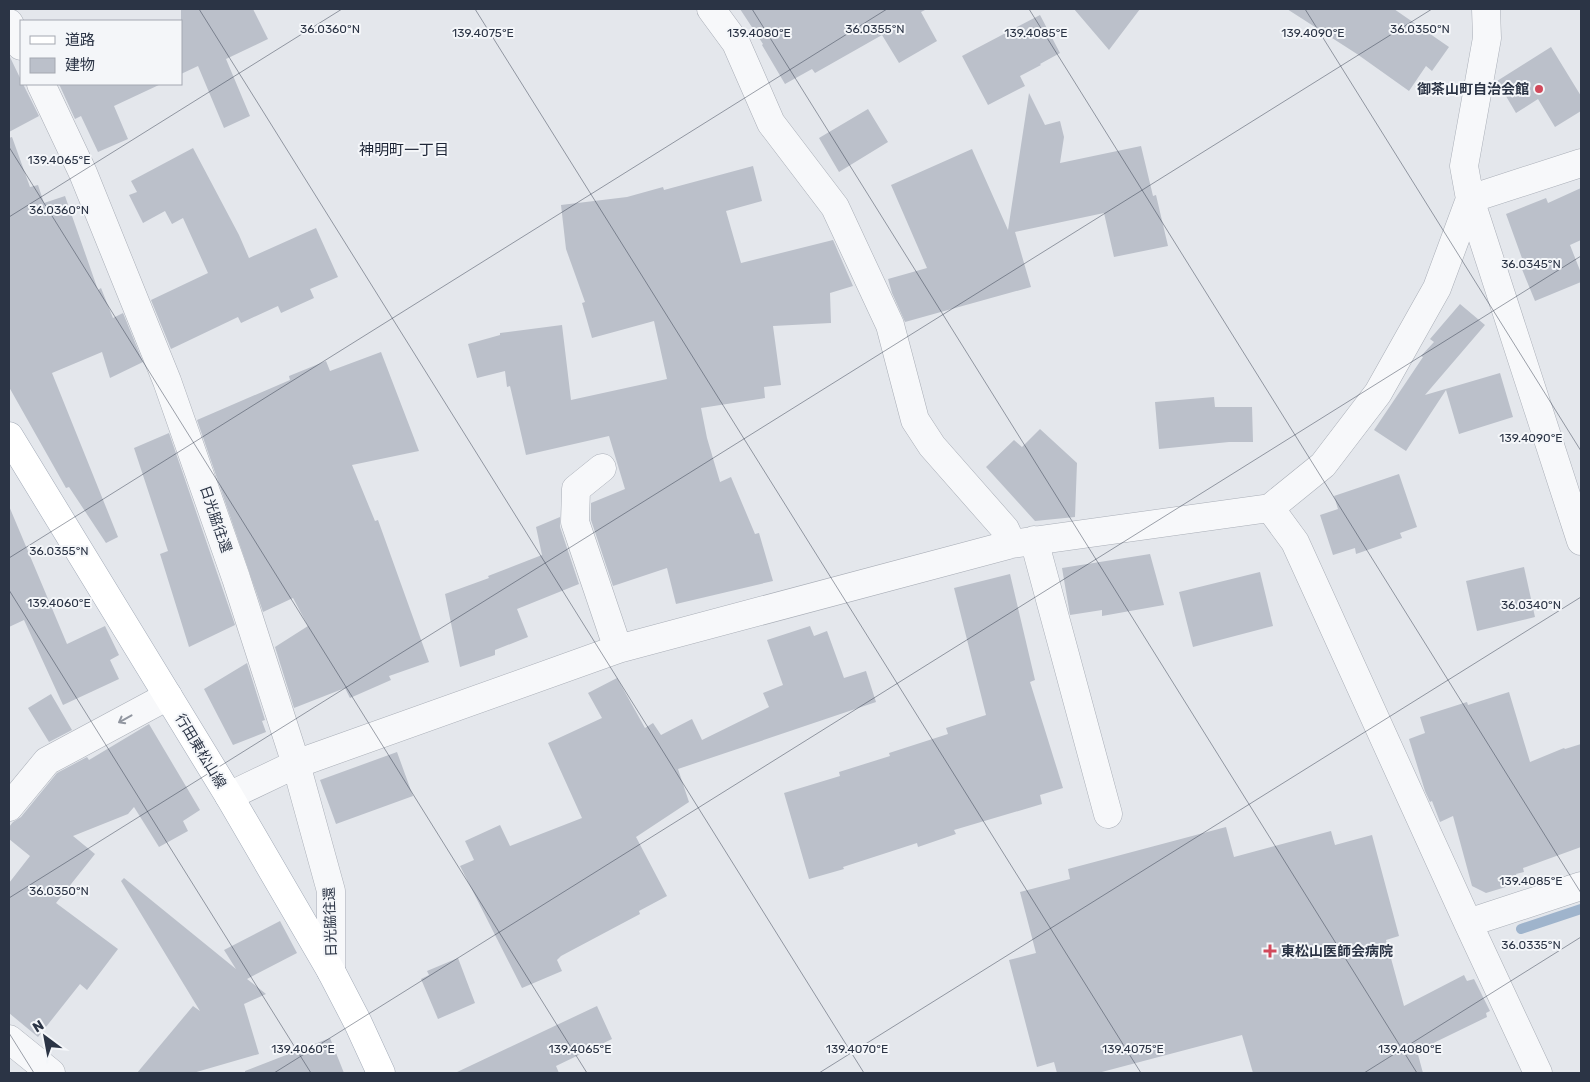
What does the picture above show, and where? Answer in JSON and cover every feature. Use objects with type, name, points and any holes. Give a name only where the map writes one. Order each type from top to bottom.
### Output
[{"type":"main road","name":"行田東松山線","points":[[9,436],[168,696],[331,971],[382,1073]]},
{"type":"street","points":[[711,9],[736,43],[771,123],[835,207],[890,325],[915,420],[932,446],[1004,529],[1023,542],[1108,814]]},
{"type":"street","points":[[1486,9],[1488,38],[1464,166],[1470,199],[1581,541]]},
{"type":"street","points":[[9,23],[20,44]]},
{"type":"street","name":"日光脇往還","points":[[41,85],[83,173],[167,381],[236,578],[296,764],[331,891],[331,971]]},
{"type":"street","points":[[1470,199],[1581,163]]},
{"type":"street","points":[[228,796],[296,764],[618,649],[1023,542],[1270,508],[1323,465],[1378,392],[1437,288],[1470,199]]},
{"type":"street","points":[[602,468],[576,489],[574,522],[618,649]]},
{"type":"street","points":[[1270,508],[1295,542],[1538,1073]]},
{"type":"street","points":[[9,807],[47,761],[168,696]]},
{"type":"street","points":[[1468,923],[1581,886]]},
{"type":"street","points":[[9,1039],[51,1073]]},
{"type":"building","points":[[181,9],[253,9],[268,39],[226,59],[250,116],[224,128],[198,66],[182,74]]},
{"type":"building","points":[[740,9],[927,9],[921,12],[937,41],[899,63],[882,35],[815,73],[812,69],[785,84],[763,44]]},
{"type":"building","points":[[1074,9],[1140,9],[1109,50]]},
{"type":"building","points":[[1287,9],[1394,9],[1449,47],[1432,71],[1426,66],[1409,91],[1357,54]]},
{"type":"building","points":[[1040,15],[1060,53],[1020,76],[1025,86],[988,105],[962,56]]},
{"type":"building","name":"御茶山町自治会館","points":[[1551,47],[1581,96],[1581,111],[1555,127],[1538,99],[1516,113],[1497,81]]},
{"type":"building","points":[[9,55],[20,78],[20,85],[24,85],[39,116],[9,132]]},
{"type":"building","points":[[59,85],[159,85],[114,106],[128,139],[98,152],[81,116],[75,119]]},
{"type":"building","points":[[1029,93],[1045,125],[1060,121],[1064,137],[1060,163],[1141,146],[1153,196],[1156,195],[1168,246],[1114,257],[1104,213],[1015,232],[1031,287],[905,322],[888,279],[927,268],[891,185],[972,149],[1008,230]]},
{"type":"building","points":[[868,109],[888,142],[839,172],[819,138]]},
{"type":"building","points":[[12,137],[30,187],[38,185],[44,203],[65,196],[98,290],[101,288],[113,318],[123,313],[143,362],[110,378],[102,352],[52,373],[118,537],[106,543],[69,487],[66,488],[9,387],[9,138]]},
{"type":"building","points":[[193,148],[239,235],[249,258],[316,228],[338,277],[310,289],[314,298],[281,313],[278,306],[241,323],[238,317],[171,349],[151,300],[208,273],[183,218],[172,224],[165,211],[143,223],[129,195],[137,192],[131,181]]},
{"type":"building","points":[[753,166],[762,201],[726,211],[741,263],[833,240],[853,286],[830,293],[831,323],[773,326],[781,385],[764,387],[765,398],[701,408],[707,438],[720,482],[731,477],[755,534],[759,533],[773,581],[676,604],[667,568],[613,586],[591,520],[591,503],[625,489],[609,436],[526,455],[510,386],[507,387],[505,371],[477,378],[468,344],[500,335],[500,333],[562,325],[571,400],[667,379],[654,321],[592,338],[582,303],[585,302],[566,249],[561,205],[627,197],[663,187],[664,190]]},
{"type":"building","points":[[1581,188],[1581,240],[1570,245],[1581,273],[1581,282],[1535,301],[1519,262],[1523,261],[1506,214],[1546,198],[1548,203]]},
{"type":"building","points":[[1460,304],[1485,325],[1425,395],[1500,373],[1513,417],[1459,434],[1446,390],[1406,451],[1374,430],[1423,357],[1421,356],[1434,342],[1430,339]]},
{"type":"building","points":[[381,352],[419,451],[352,465],[375,521],[378,520],[429,662],[389,676],[391,680],[350,698],[345,688],[294,708],[275,647],[308,626],[293,598],[263,612],[197,420],[290,380],[289,376],[326,361],[330,371]]},
{"type":"building","points":[[1214,397],[1215,407],[1252,407],[1253,442],[1229,442],[1159,449],[1155,402]]},
{"type":"building","points":[[1040,429],[1077,463],[1075,517],[1035,521],[986,467],[1014,440],[1022,447]]},
{"type":"building","points":[[169,433],[235,625],[189,647],[160,554],[168,551],[134,448]]},
{"type":"building","points":[[1399,474],[1417,527],[1400,533],[1402,538],[1356,554],[1355,548],[1333,555],[1320,515],[1338,509],[1334,496]]},
{"type":"building","points":[[9,506],[67,644],[105,626],[119,655],[110,660],[119,679],[63,705],[24,620],[9,627]]},
{"type":"building","points":[[560,517],[560,527],[579,584],[517,609],[528,637],[495,650],[495,655],[460,667],[445,594],[489,578],[488,576],[542,555],[536,527]]},
{"type":"building","points":[[1150,554],[1164,605],[1102,616],[1102,610],[1070,615],[1062,568]]},
{"type":"building","points":[[1524,567],[1535,617],[1477,631],[1466,581]]},
{"type":"building","points":[[1260,572],[1273,626],[1193,647],[1179,592]]},
{"type":"building","points":[[1010,574],[1035,680],[1030,682],[1063,788],[1040,795],[1042,804],[954,830],[956,834],[918,847],[917,843],[843,867],[844,869],[809,879],[784,793],[840,776],[839,772],[890,756],[889,753],[948,734],[946,728],[986,715],[954,588]]},
{"type":"building","points":[[810,626],[814,636],[827,631],[844,678],[866,671],[876,702],[678,769],[689,802],[636,837],[667,896],[639,911],[640,914],[561,956],[557,960],[562,971],[522,988],[460,866],[474,860],[465,841],[500,825],[510,846],[582,818],[548,743],[602,718],[588,693],[617,678],[645,728],[653,723],[661,735],[692,719],[702,740],[769,707],[763,693],[783,685],[767,640]]},
{"type":"building","points":[[247,663],[265,720],[262,721],[266,732],[233,745],[204,689]]},
{"type":"building","points":[[1509,692],[1530,762],[1564,748],[1581,744],[1581,847],[1523,868],[1524,872],[1516,874],[1519,883],[1486,893],[1472,886],[1453,816],[1440,822],[1432,801],[1430,802],[1409,739],[1425,733],[1420,717],[1467,702],[1468,705]]},
{"type":"building","points":[[51,694],[72,730],[49,742],[28,708]]},
{"type":"building","points":[[149,724],[200,810],[183,821],[188,831],[159,847],[134,807],[128,814],[73,836],[95,854],[56,903],[118,949],[87,990],[80,984],[38,1037],[9,1013],[9,883],[30,856],[9,839],[9,827],[21,817],[57,773],[87,757],[89,760]]},
{"type":"building","points":[[397,752],[413,796],[336,824],[320,780]]},
{"type":"building","points":[[1226,827],[1234,857],[1331,831],[1335,845],[1372,835],[1399,936],[1386,940],[1404,1006],[1464,975],[1467,981],[1474,979],[1490,1011],[1486,1013],[1487,1017],[1417,1051],[1423,1073],[1253,1073],[1242,1035],[1098,1073],[1057,1073],[1054,1062],[1037,1067],[1009,960],[1036,953],[1020,892],[1070,879],[1068,869]]},
{"type":"building","points":[[124,878],[236,969],[224,950],[280,921],[297,953],[247,979],[266,994],[244,1004],[259,1054],[193,1073],[137,1073],[193,1006],[200,1011],[121,881]]},
{"type":"building","points":[[458,958],[475,1003],[438,1019],[421,979],[429,975],[427,971]]},
{"type":"building","points":[[597,1006],[612,1039],[556,1066],[559,1073],[455,1073]]},
{"type":"building","points":[[330,1038],[344,1073],[245,1073],[245,1071]]},
{"type":"waterway","points":[[1521,929],[1581,909]]},
{"type":"place","name":"御茶山町自治会館","points":[[1539,89]]},
{"type":"place","name":"東松山医師会病院","points":[[1270,951]]},
{"type":"district","name":"神明町一丁目","points":[[404,150]]}]
